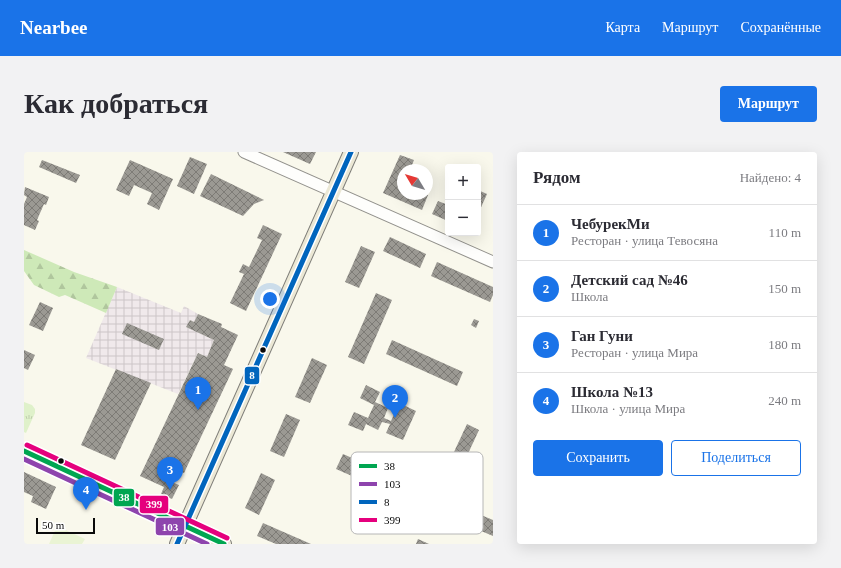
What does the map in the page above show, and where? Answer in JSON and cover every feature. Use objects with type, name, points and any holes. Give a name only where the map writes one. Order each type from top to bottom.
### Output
[{"type":"main road","points":[[177,544],[351,152]]},
{"type":"main road","points":[[24,451],[224,544]]},
{"type":"street","points":[[244,152],[493,262]]},
{"type":"shaded area","points":[[117,287],[181,313],[184,306],[198,314],[194,322],[190,320],[187,327],[214,340],[207,357],[198,353],[178,394],[86,358]]},
{"type":"green space","points":[[24,250],[74,272],[117,287],[106,313],[65,295],[59,297],[34,285],[24,271]]},
{"type":"green space","points":[[24,402],[32,405],[35,409],[35,413],[26,433],[24,432]]},
{"type":"green space","points":[[57,526],[85,539],[82,544],[49,544]]},
{"type":"building","points":[[283,152],[316,152],[310,164]]},
{"type":"building","points":[[400,155],[414,160],[412,164],[397,164],[397,199],[383,193]]},
{"type":"building","points":[[190,157],[207,164],[194,194],[177,186]]},
{"type":"building","points":[[42,160],[80,175],[76,183],[39,167]]},
{"type":"building","points":[[130,160],[173,179],[159,210],[147,204],[152,193],[134,185],[129,196],[116,190]]},
{"type":"building","points":[[211,174],[264,200],[254,204],[243,216],[200,196]]},
{"type":"building","points":[[25,187],[49,197],[37,220],[39,221],[35,230],[24,225],[24,204],[27,197],[24,195]]},
{"type":"building","points":[[481,191],[487,194],[481,207]]},
{"type":"building","points":[[399,200],[426,200],[422,210]]},
{"type":"building","points":[[438,201],[445,204],[445,220],[432,214]]},
{"type":"building","points":[[263,225],[282,234],[246,311],[230,303],[244,274],[239,272],[243,264],[249,267],[262,240],[257,238]]},
{"type":"building","points":[[390,237],[426,254],[420,268],[383,251]]},
{"type":"building","points":[[361,246],[375,252],[359,288],[345,282]]},
{"type":"building","points":[[437,262],[493,287],[493,295],[490,302],[431,276]]},
{"type":"building","points":[[376,293],[392,300],[364,364],[348,357]]},
{"type":"building","points":[[40,302],[53,308],[43,331],[29,325]]},
{"type":"building","points":[[198,314],[222,324],[221,327],[238,335],[224,365],[233,369],[184,473],[175,469],[169,481],[179,485],[172,499],[161,494],[164,487],[140,476],[198,353],[207,357],[214,340],[186,327],[190,320],[194,322]]},
{"type":"building","points":[[474,319],[479,321],[476,328],[471,325]]},
{"type":"building","points":[[127,323],[164,339],[159,350],[122,334]]},
{"type":"building","points":[[392,340],[463,372],[457,386],[386,354]]},
{"type":"building","points":[[24,350],[35,355],[28,370],[24,368]]},
{"type":"building","points":[[312,358],[327,365],[310,403],[295,397]]},
{"type":"building","points":[[116,369],[151,383],[115,460],[81,445]]},
{"type":"building","points":[[366,385],[380,392],[375,402],[388,408],[384,418],[391,421],[399,403],[416,411],[403,440],[386,433],[390,424],[382,422],[378,430],[366,424],[363,431],[348,425],[354,412],[368,418],[374,405],[360,398]]},
{"type":"building","points":[[286,414],[300,420],[284,457],[270,451]]},
{"type":"building","points":[[467,424],[479,430],[469,452],[454,452]]},
{"type":"building","points":[[343,454],[351,458],[351,476],[336,469]]},
{"type":"building","points":[[24,472],[56,487],[46,509],[31,502],[33,496],[24,492]]},
{"type":"building","points":[[261,473],[275,480],[259,515],[245,508]]},
{"type":"building","points":[[483,516],[493,520],[493,536],[483,532]]},
{"type":"building","points":[[263,523],[311,544],[276,544],[257,536]]},
{"type":"building","points":[[418,539],[429,544],[416,544]]},
{"type":"transit line","name":"8","points":[[177,544],[351,152]]},
{"type":"transit line","name":"399","points":[[27,445],[227,538]]},
{"type":"transit line","name":"38","points":[[24,451],[224,544]]},
{"type":"transit line","name":"103","points":[[24,459],[207,544]]},
{"type":"place","name":"ЧебурекМи","points":[[198,410]]},
{"type":"place","name":"Детский сад №46","points":[[395,418]]},
{"type":"place","name":"Ган Гуни","points":[[170,490]]},
{"type":"place","name":"Школа №13","points":[[86,510]]}]
